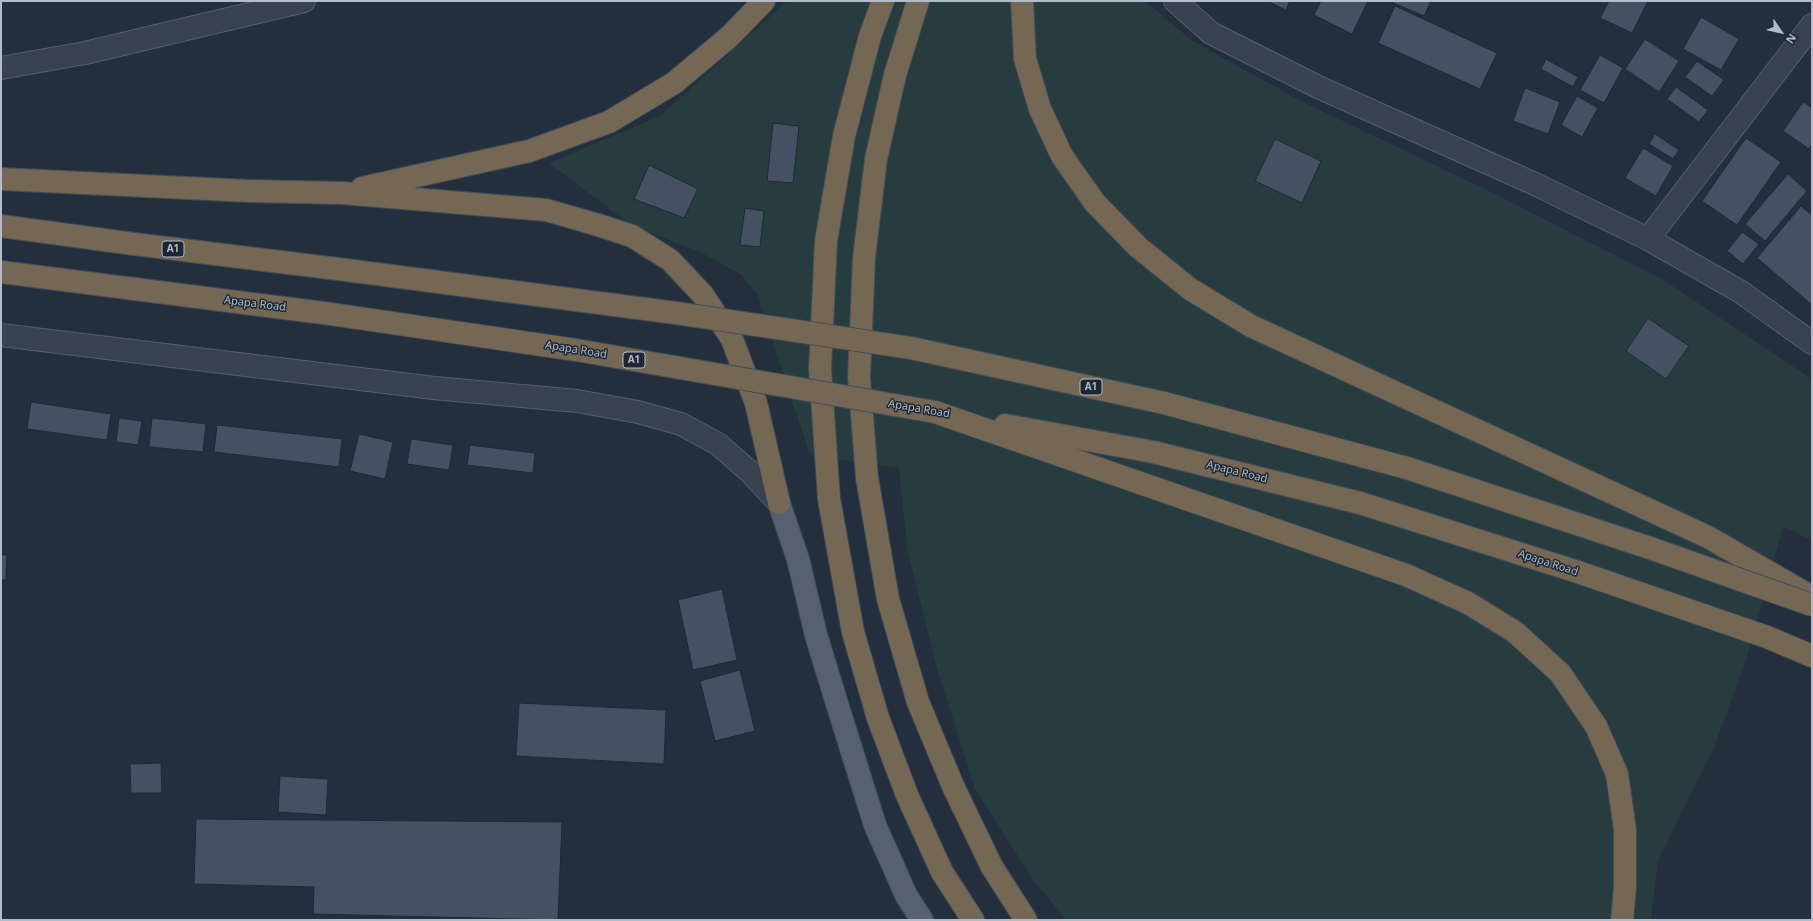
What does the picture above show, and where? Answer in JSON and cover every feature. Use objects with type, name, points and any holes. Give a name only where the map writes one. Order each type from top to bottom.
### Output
[{"type":"highway","points":[[342,193],[529,151],[609,122],[674,83],[729,37],[764,1]]},
{"type":"highway","points":[[882,1],[870,36],[844,136],[826,241],[820,368],[829,499],[853,632],[878,718],[907,795],[942,872],[973,920]]},
{"type":"highway","points":[[918,1],[895,75],[876,159],[864,258],[859,377],[867,478],[888,599],[918,702],[953,786],[992,867],[1026,920]]},
{"type":"highway","points":[[1022,1],[1025,59],[1040,109],[1062,156],[1096,203],[1138,247],[1190,289],[1251,326],[1708,538],[1812,598]]},
{"type":"highway","points":[[1,179],[226,190],[342,193],[546,210],[632,236],[670,260],[703,295],[732,339],[756,403],[779,503]]},
{"type":"highway","name":"A1","points":[[1,226],[668,312],[918,350],[1164,403],[1407,468],[1650,548],[1812,605]]},
{"type":"highway","name":"Apapa Road","points":[[1,272],[331,314],[568,349],[935,412],[1153,452],[1360,503],[1578,572],[1767,637],[1812,656]]},
{"type":"highway","points":[[935,412],[1406,575],[1468,603],[1515,632],[1560,673],[1596,726],[1617,774],[1625,830],[1625,888],[1622,920]]},
{"type":"highway","points":[[1614,920],[1625,888]]},
{"type":"main road","points":[[779,503],[798,559],[816,635],[875,825],[906,896],[922,920]]},
{"type":"street","points":[[1,68],[85,53],[304,1]]},
{"type":"street","points":[[1176,1],[1211,33],[1305,81],[1535,184],[1648,239],[1741,292],[1812,343]]},
{"type":"street","points":[[1648,239],[1812,25]]},
{"type":"street","points":[[1,335],[426,387],[577,401],[638,412],[681,424],[718,444],[751,473],[779,503]]},
{"type":"green space","points":[[787,1],[1145,1],[1191,40],[1299,100],[1487,190],[1662,279],[1812,379],[1812,540],[1783,527],[1746,660],[1713,750],[1658,861],[1651,920],[1066,920],[1034,881],[975,789],[937,668],[907,548],[899,468],[810,455],[758,296],[742,275],[702,253],[631,225],[549,163],[660,116]]},
{"type":"building","points":[[1267,1],[1290,1],[1286,10]]},
{"type":"building","points":[[1321,1],[1368,1],[1352,34],[1314,15]]},
{"type":"building","points":[[1389,1],[1431,1],[1424,16]]},
{"type":"building","points":[[1609,1],[1648,1],[1632,33],[1600,18]]},
{"type":"building","points":[[1395,6],[1497,53],[1480,89],[1378,43]]},
{"type":"building","points":[[1701,17],[1739,39],[1721,70],[1683,49]]},
{"type":"building","points":[[1645,39],[1679,61],[1659,92],[1625,69]]},
{"type":"building","points":[[1600,55],[1623,68],[1604,103],[1580,90]]},
{"type":"building","points":[[1546,59],[1578,77],[1573,87],[1541,69]]},
{"type":"building","points":[[1697,61],[1724,80],[1712,96],[1685,77]]},
{"type":"building","points":[[1676,87],[1708,110],[1699,122],[1667,99]]},
{"type":"building","points":[[1525,88],[1560,102],[1548,134],[1513,121]]},
{"type":"building","points":[[1577,96],[1598,108],[1582,137],[1561,125]]},
{"type":"building","points":[[1803,102],[1812,108],[1812,144],[1809,149],[1783,131]]},
{"type":"building","points":[[773,123],[799,126],[793,183],[767,181]]},
{"type":"building","points":[[1655,134],[1679,150],[1673,159],[1649,144]]},
{"type":"building","points":[[1746,138],[1781,162],[1737,225],[1702,201]]},
{"type":"building","points":[[1275,139],[1321,161],[1302,203],[1255,181]]},
{"type":"building","points":[[1643,148],[1673,166],[1656,196],[1625,178]]},
{"type":"building","points":[[649,165],[698,189],[684,218],[634,199]]},
{"type":"building","points":[[1788,174],[1807,191],[1765,241],[1745,224]]},
{"type":"building","points":[[1801,206],[1812,215],[1812,305],[1757,258]]},
{"type":"building","points":[[745,208],[764,211],[760,247],[740,245]]},
{"type":"building","points":[[1742,232],[1759,244],[1743,264],[1727,251]]},
{"type":"building","points":[[1648,318],[1689,346],[1666,379],[1626,351]]},
{"type":"building","points":[[31,402],[111,414],[107,440],[27,429]]},
{"type":"building","points":[[119,418],[142,421],[138,445],[116,442]]},
{"type":"building","points":[[152,418],[206,424],[203,452],[149,447]]},
{"type":"building","points":[[217,425],[342,439],[339,467],[214,452]]},
{"type":"building","points":[[359,434],[393,442],[385,479],[350,471]]},
{"type":"building","points":[[411,439],[453,445],[449,470],[407,464]]},
{"type":"building","points":[[470,445],[535,453],[533,473],[467,465]]},
{"type":"building","points":[[1,555],[7,555],[6,580],[1,580]]},
{"type":"building","points":[[722,589],[737,660],[693,670],[678,600]]},
{"type":"building","points":[[740,670],[755,731],[715,741],[700,681]]},
{"type":"building","points":[[519,703],[666,710],[664,764],[516,756]]},
{"type":"building","points":[[161,763],[162,793],[131,793],[130,764]]},
{"type":"building","points":[[280,776],[328,779],[326,815],[278,812]]},
{"type":"building","points":[[196,819],[562,822],[558,920],[313,914],[314,887],[194,884]]}]
